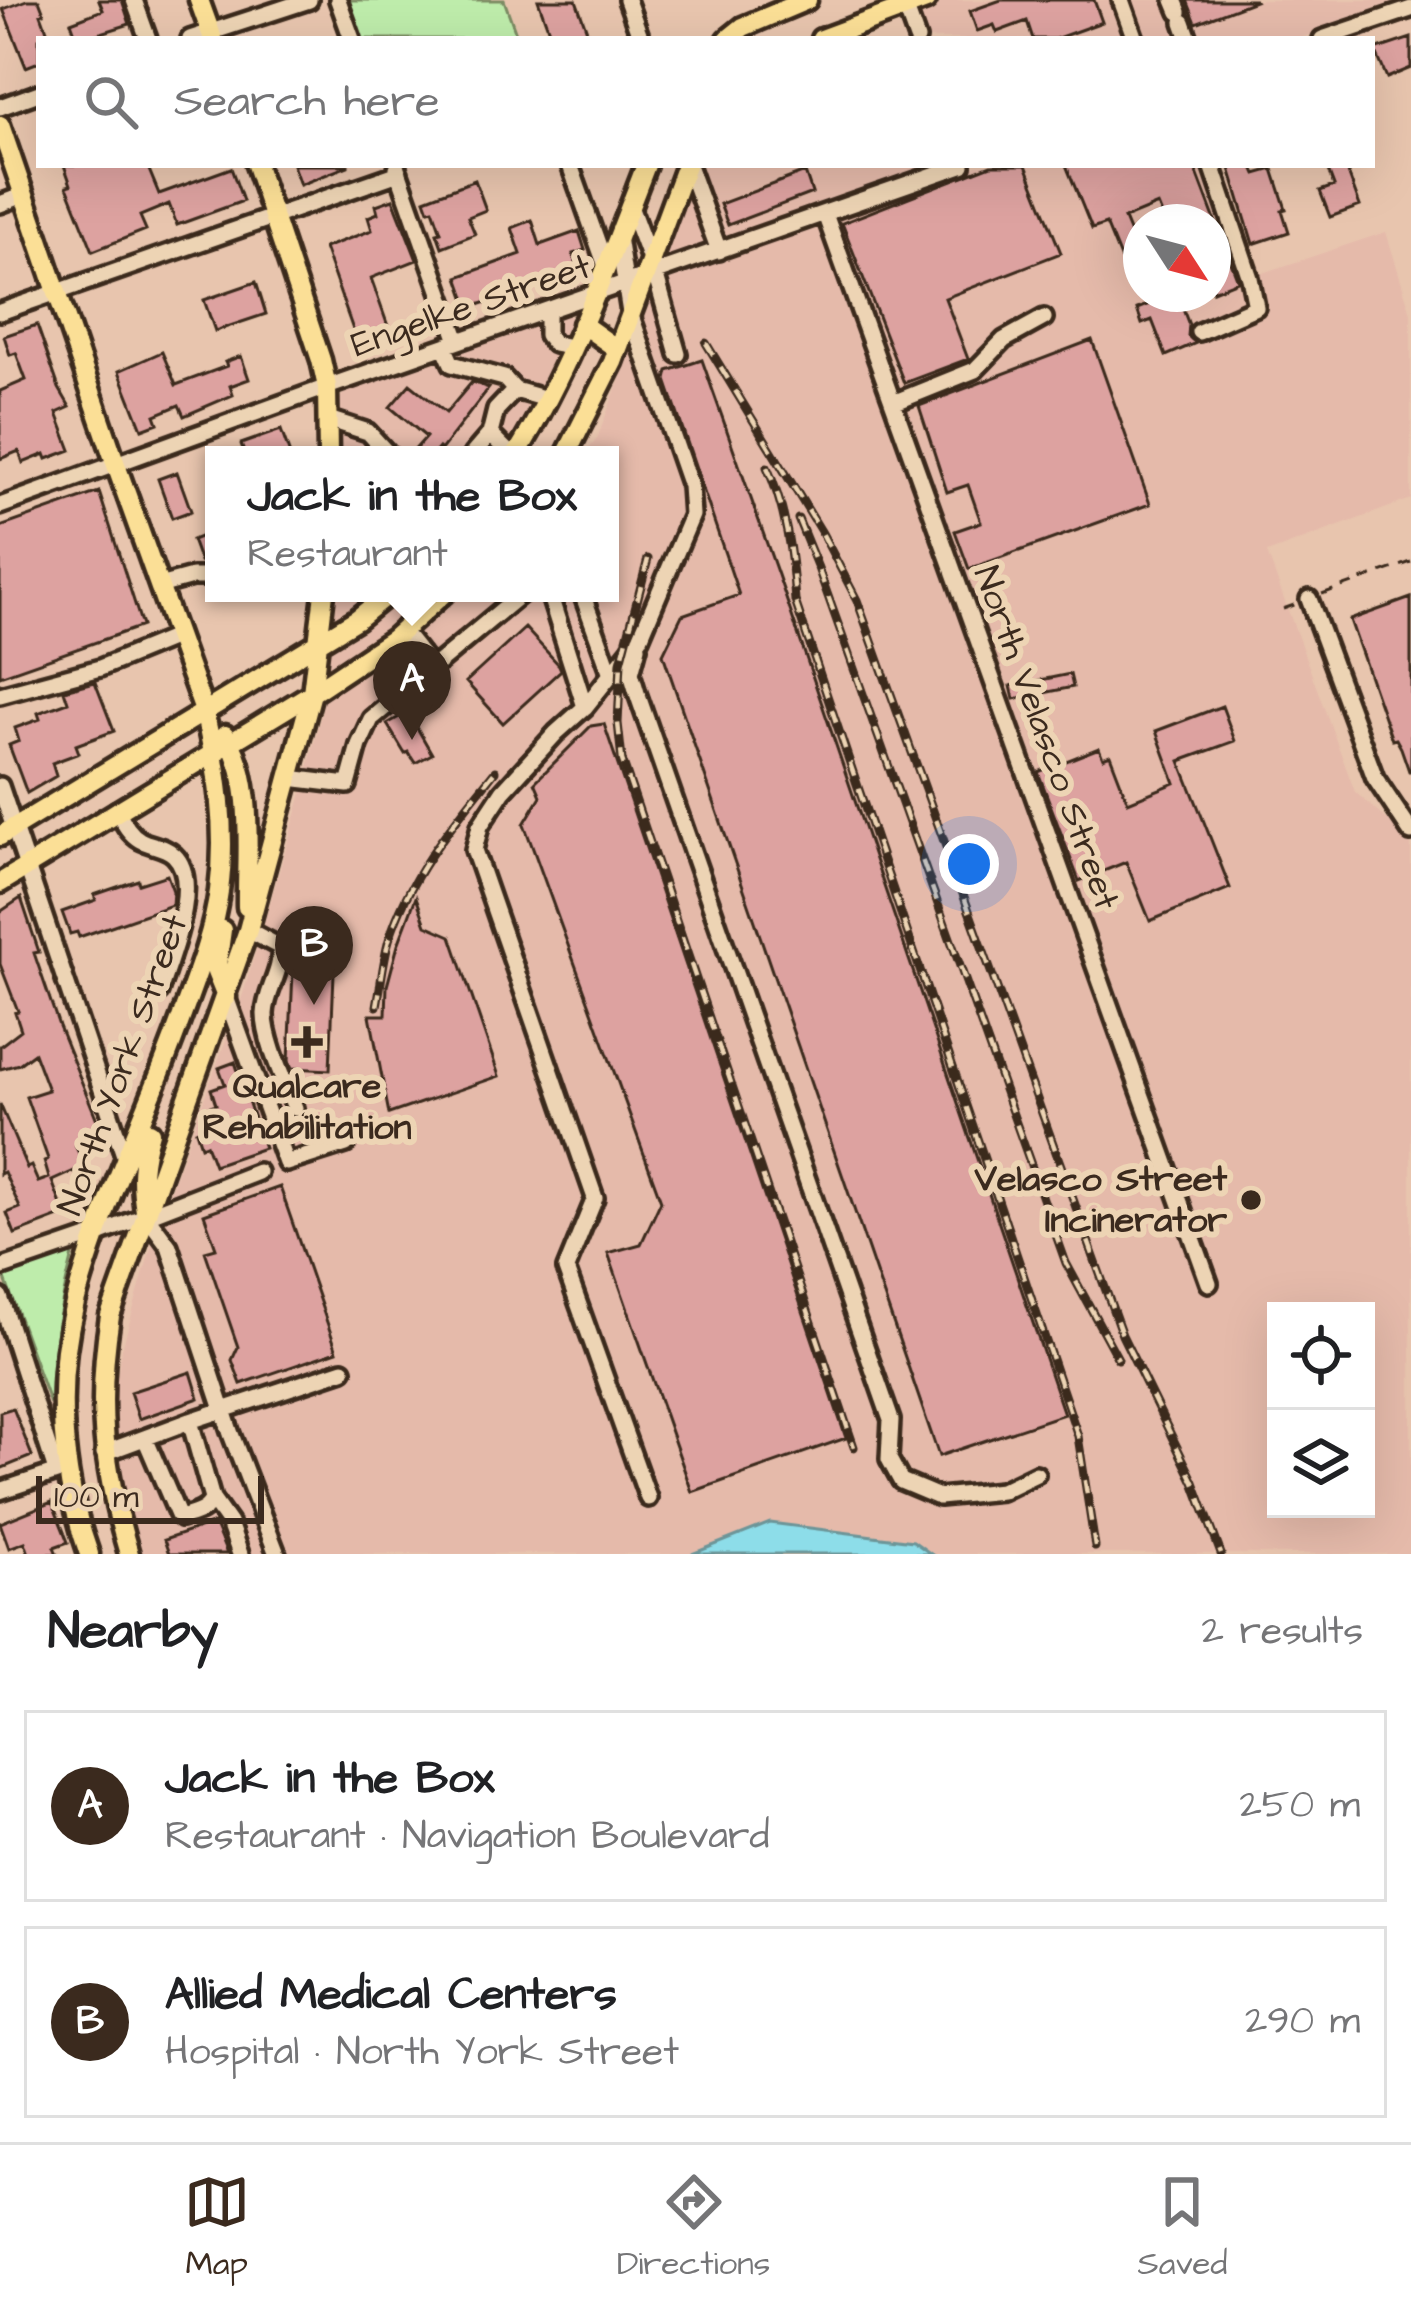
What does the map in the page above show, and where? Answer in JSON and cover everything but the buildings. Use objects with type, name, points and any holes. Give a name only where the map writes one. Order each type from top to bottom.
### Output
[{"type":"main road","points":[[199,0],[211,35]]},
{"type":"main road","points":[[732,36],[742,27],[807,0]]},
{"type":"main road","points":[[828,36],[904,4],[926,0]]},
{"type":"main road","name":"North York Street","points":[[0,125],[159,586],[204,711],[222,746],[219,893],[207,946],[96,1234],[74,1307],[61,1470],[89,1554]]},
{"type":"main road","points":[[257,168],[321,360],[327,387],[328,446]]},
{"type":"main road","points":[[519,446],[596,294],[645,168]]},
{"type":"main road","points":[[570,446],[617,349],[686,168]]},
{"type":"main road","points":[[582,324],[617,349]]},
{"type":"main road","name":"North York Street","points":[[129,1554],[104,1453],[103,1364],[110,1316],[248,930],[312,693],[320,602]]},
{"type":"main road","points":[[7,831],[317,644],[378,602]]},
{"type":"main road","points":[[0,883],[312,693],[402,631],[434,602]]},
{"type":"main road","points":[[222,746],[238,765],[246,809],[248,930]]},
{"type":"main road","points":[[221,866],[225,917],[216,972],[226,997]]},
{"type":"main road","points":[[146,1215],[141,1159],[160,1104],[173,1040]]},
{"type":"street","points":[[134,0],[147,36]]},
{"type":"street","points":[[211,35],[309,0]]},
{"type":"street","points":[[338,0],[351,36]]},
{"type":"street","points":[[627,0],[640,36]]},
{"type":"street","points":[[1121,0],[1134,36]]},
{"type":"street","points":[[904,4],[916,36]]},
{"type":"street","points":[[1331,36],[1411,9]]},
{"type":"street","points":[[0,106],[36,94]]},
{"type":"street","points":[[571,168],[607,269]]},
{"type":"street","points":[[688,168],[718,251]]},
{"type":"street","name":"Engelke Street","points":[[0,506],[596,294],[643,273],[954,168]]},
{"type":"street","points":[[1199,332],[1256,308],[1212,168]]},
{"type":"street","points":[[0,312],[274,218],[398,169],[451,344],[452,364],[504,377],[515,390],[547,399]]},
{"type":"street","points":[[0,204],[24,195]]},
{"type":"street","points":[[630,206],[643,273]]},
{"type":"street","name":"North Velasco Street","points":[[825,214],[1209,1283]]},
{"type":"street","points":[[618,237],[643,273],[678,355]]},
{"type":"street","points":[[547,310],[547,335],[554,344],[571,346]]},
{"type":"street","points":[[630,313],[690,485],[692,515],[640,638],[631,673],[891,1420],[889,1459],[901,1480],[939,1497],[1001,1491],[1036,1474]]},
{"type":"street","points":[[893,403],[975,370],[1004,340],[1044,318]]},
{"type":"street","points":[[480,446],[490,434],[496,410],[515,390]]},
{"type":"street","points":[[328,419],[368,432],[381,446]]},
{"type":"street","points":[[490,434],[504,446]]},
{"type":"street","points":[[159,586],[205,577]]},
{"type":"street","points":[[1309,599],[1375,778],[1411,832]]},
{"type":"street","points":[[289,778],[348,785],[371,719],[512,602]]},
{"type":"street","points":[[553,602],[585,707]]},
{"type":"street","points":[[585,602],[611,674]]},
{"type":"street","points":[[402,631],[434,670]]},
{"type":"street","points":[[0,695],[100,668],[178,636]]},
{"type":"street","points":[[640,638],[585,707],[503,791],[480,826],[474,850],[595,1198],[566,1269],[648,1498]]},
{"type":"street","points":[[0,786],[7,831],[28,865],[126,1162]]},
{"type":"street","points":[[117,810],[129,832],[172,852],[183,866],[187,896],[160,992]]},
{"type":"street","points":[[248,930],[280,947]]},
{"type":"street","points":[[280,947],[291,941],[323,942]]},
{"type":"street","points":[[280,947],[282,962],[265,1014],[295,1108]]},
{"type":"street","points":[[226,997],[286,1163],[346,1144]]},
{"type":"street","points":[[0,1268],[258,1172]]},
{"type":"street","points":[[146,1215],[169,1246],[231,1434],[277,1554]]},
{"type":"street","points":[[0,1297],[61,1470],[0,1491]]},
{"type":"street","points":[[104,1453],[343,1370]]},
{"type":"street","points":[[190,1421],[212,1499],[229,1523],[240,1554]]},
{"type":"street","points":[[145,1438],[178,1515],[200,1513],[212,1499]]},
{"type":"path","points":[[1282,609],[1411,562]]},
{"type":"shaded area","points":[[882,0],[1411,0],[1306,36],[928,36],[920,15],[889,25]]},
{"type":"shaded area","points":[[699,168],[955,168],[957,172],[968,168],[1208,168],[1220,204],[1123,204],[1123,312],[1231,312],[1231,237],[1249,291],[1261,286],[1257,275],[1386,232],[1411,313],[1411,499],[1267,553],[1355,792],[1411,840],[1411,1554],[933,1554],[913,1541],[770,1523],[692,1554],[141,1554],[118,1481],[110,1422],[121,1352],[159,1220],[243,994],[300,801],[322,710],[334,602],[619,602],[619,446],[591,446]]},
{"type":"shaded area","points":[[565,313],[570,317],[573,327],[553,373],[509,446],[338,446],[336,401],[346,391]]},
{"type":"green space","points":[[345,0],[504,0],[517,36],[358,36]]},
{"type":"green space","points":[[74,1251],[52,1365],[50,1404],[4,1276]]},
{"type":"water","points":[[770,1523],[913,1541],[931,1554],[692,1554]]},
{"type":"railway","points":[[706,343],[822,533],[857,600],[1122,1335],[1194,1482],[1221,1554]]},
{"type":"railway","points":[[767,467],[787,532],[795,601],[1078,1436],[1095,1547]]},
{"type":"railway","points":[[798,519],[1066,1263],[1118,1359]]},
{"type":"railway","points":[[648,559],[621,662],[618,723],[622,760],[854,1447]]},
{"type":"railway","points":[[377,1006],[389,940],[408,893],[495,771]]},
{"type":"place","name":"Jack in the Box","points":[[412,740]]},
{"type":"place","name":"Allied Medical Centers","points":[[314,1005]]},
{"type":"place","name":"Qualcare Rehabilitation","points":[[307,1042]]},
{"type":"place","name":"Velasco Street Incinerator","points":[[1251,1200]]}]
